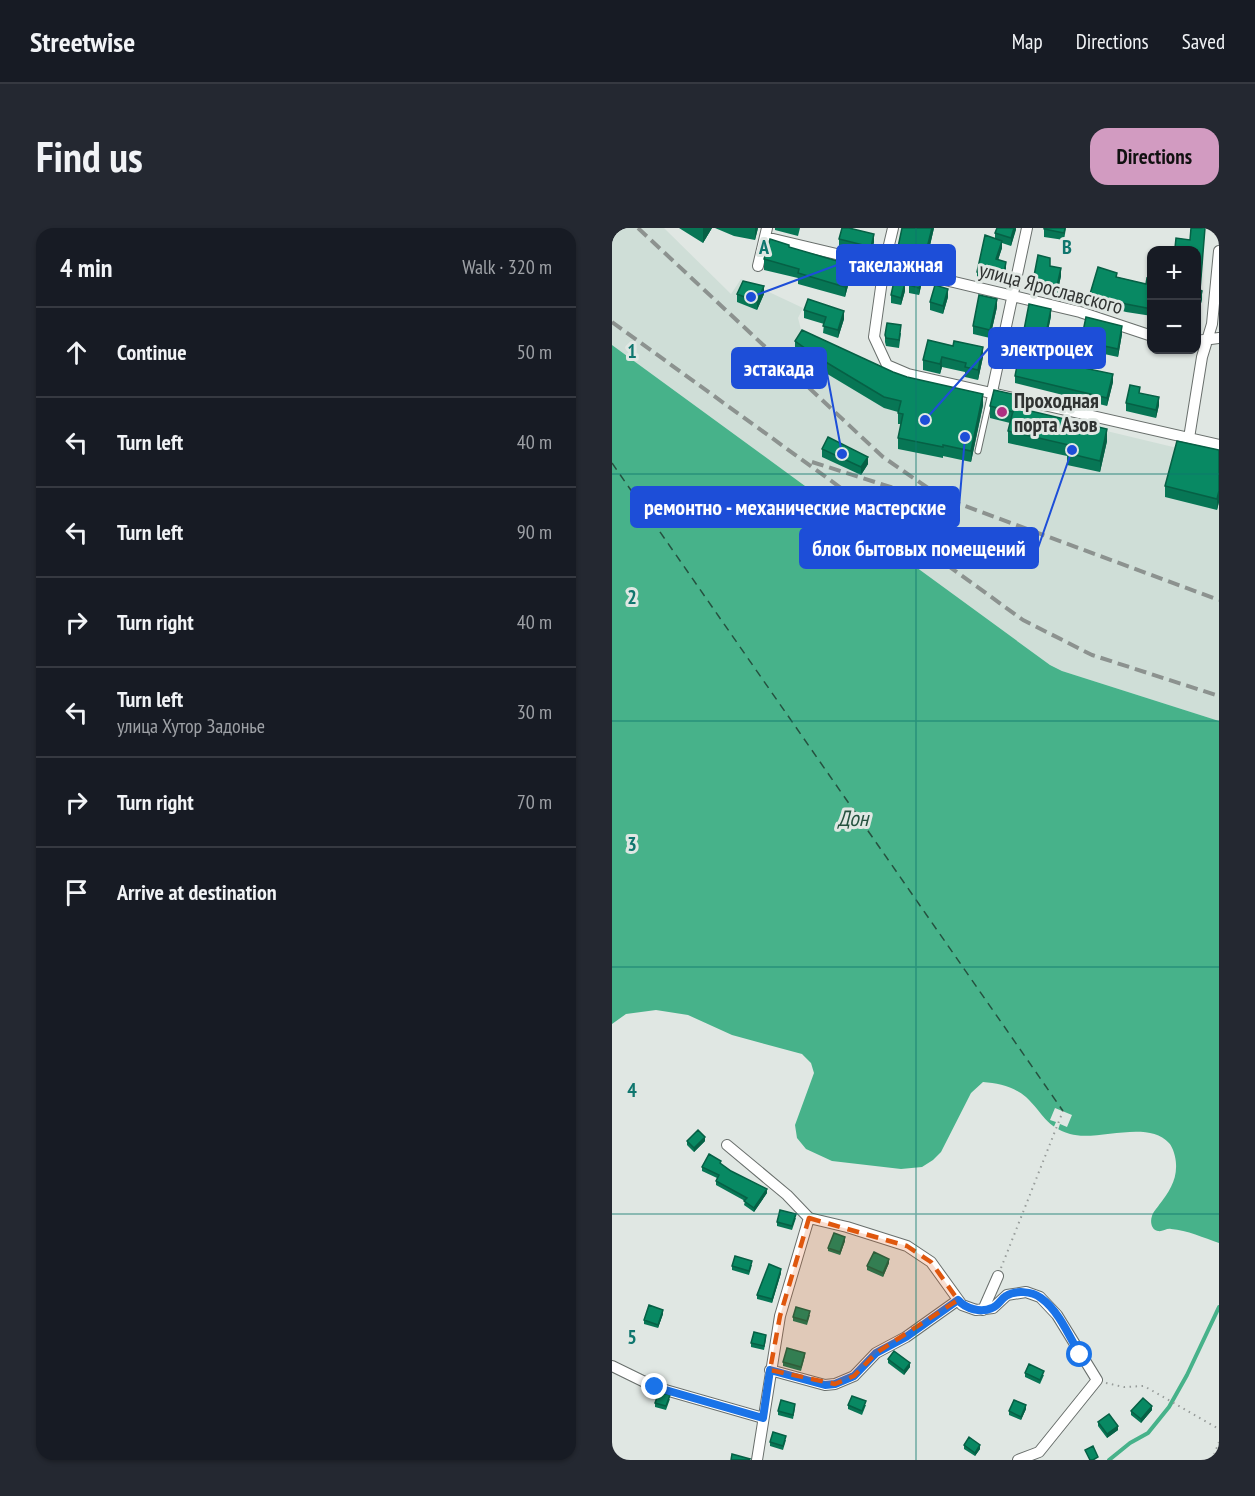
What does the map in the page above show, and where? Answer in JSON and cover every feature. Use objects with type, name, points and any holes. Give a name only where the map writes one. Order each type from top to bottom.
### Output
[{"type":"street","points":[[893,228],[884,266],[874,337],[886,365],[908,374],[1219,445]]},
{"type":"street","points":[[992,392],[1027,228]]},
{"type":"street","points":[[758,266],[766,232]]},
{"type":"street","name":"улица Ярославского","points":[[766,232],[884,266],[1080,312],[1147,334]]},
{"type":"street","points":[[1201,341],[1212,324],[1219,251]]},
{"type":"street","points":[[1201,341],[1219,338]]},
{"type":"street","points":[[1189,438],[1199,354]]},
{"type":"street","points":[[727,1145],[786,1195],[809,1218],[858,1230],[907,1246],[931,1262],[962,1305],[976,1310],[993,1308],[1006,1295],[1026,1292],[1040,1297],[1057,1315],[1097,1380],[1039,1452],[1018,1460]]},
{"type":"street","points":[[757,1460],[780,1316],[809,1218]]},
{"type":"street","points":[[983,1310],[998,1276]]},
{"type":"street","points":[[770,1370],[825,1385],[835,1384],[854,1376],[876,1353],[906,1337],[958,1300]]},
{"type":"street","points":[[612,1366],[655,1387],[763,1418]]},
{"type":"lane","points":[[978,451],[992,392]]},
{"type":"path","points":[[998,1276],[1063,1111]]},
{"type":"path","points":[[1097,1380],[1124,1388],[1144,1386],[1219,1429]]},
{"type":"path","points":[[1212,1460],[1219,1442]]},
{"type":"highlighted area","points":[[809,1218],[907,1246],[931,1262],[958,1300],[876,1353],[854,1376],[835,1384],[770,1370],[780,1316]]},
{"type":"shaded area","points":[[612,228],[664,228],[731,294],[741,279],[803,308],[798,318],[802,333],[902,382],[1219,458],[1219,721],[1062,671],[1050,665],[612,345]]},
{"type":"water","name":"Дон","points":[[612,345],[1050,665],[1062,671],[1219,721],[1219,1243],[1183,1231],[1169,1229],[1158,1231],[1152,1227],[1153,1215],[1172,1186],[1176,1170],[1172,1147],[1160,1136],[1135,1132],[1081,1136],[1070,1134],[1055,1128],[1026,1097],[1011,1088],[983,1082],[971,1093],[941,1152],[922,1167],[901,1169],[832,1161],[806,1149],[797,1138],[795,1125],[814,1073],[811,1063],[802,1054],[732,1035],[688,1015],[656,1010],[626,1014],[612,1024]]},
{"type":"pier","points":[[1055,1108],[1072,1115],[1067,1127],[1060,1124],[1057,1133],[1052,1131],[1056,1122],[1050,1120]]},
{"type":"building","points":[[842,228],[874,234],[871,247],[839,239]]},
{"type":"building","points":[[902,228],[932,228],[925,256],[916,254],[916,251],[898,247]]},
{"type":"building","points":[[997,228],[1014,228],[1011,238],[995,233]]},
{"type":"building","points":[[1044,228],[1065,228],[1064,233]]},
{"type":"building","points":[[1191,228],[1205,228],[1201,278],[1201,246],[1175,246],[1176,238],[1190,240]]},
{"type":"building","points":[[985,235],[1002,241],[996,259],[1006,262],[1003,278],[977,272]]},
{"type":"building","points":[[770,239],[789,245],[789,247],[851,265],[845,287],[798,273],[799,269],[764,259]]},
{"type":"building","points":[[1038,255],[1050,258],[1050,266],[1061,268],[1057,286],[1033,281]]},
{"type":"building","points":[[1098,267],[1117,273],[1116,277],[1146,284],[1147,278],[1147,308],[1090,294]]},
{"type":"building","points":[[912,272],[922,274],[919,288],[909,285]]},
{"type":"building","points":[[743,281],[764,286],[757,302],[737,294]]},
{"type":"building","points":[[894,281],[905,283],[901,298],[891,295]]},
{"type":"building","points":[[935,285],[948,289],[943,306],[930,302]]},
{"type":"building","points":[[979,295],[997,299],[990,330],[973,326]]},
{"type":"building","points":[[808,299],[844,311],[838,330],[823,326],[826,317],[804,310]]},
{"type":"building","points":[[1029,304],[1051,309],[1041,359],[1113,374],[1107,398],[1015,376]]},
{"type":"building","points":[[1086,317],[1122,326],[1118,349],[1081,341]]},
{"type":"building","points":[[887,323],[901,325],[899,340],[886,338]]},
{"type":"building","points":[[802,330],[907,377],[983,394],[971,451],[898,438],[903,414],[898,413],[901,401],[884,397],[795,341]]},
{"type":"building","points":[[928,340],[953,346],[954,341],[983,347],[978,370],[965,367],[966,363],[942,357],[940,364],[923,360]]},
{"type":"building","points":[[1130,385],[1140,387],[1139,393],[1159,397],[1156,410],[1126,403]]},
{"type":"building","points":[[994,390],[1017,395],[1013,412],[990,406]]},
{"type":"building","points":[[1014,407],[1107,429],[1100,461],[1067,453],[1069,445],[1008,431]]},
{"type":"building","points":[[828,437],[868,457],[861,467],[822,449]]},
{"type":"building","points":[[1177,441],[1219,450],[1217,499],[1165,486]]},
{"type":"building","points":[[698,1130],[705,1137],[694,1148],[687,1141]]},
{"type":"building","points":[[709,1154],[731,1171],[767,1189],[754,1208],[744,1201],[747,1198],[716,1181],[719,1175],[702,1167]]},
{"type":"building","points":[[780,1210],[796,1214],[792,1226],[777,1222]]},
{"type":"building","points":[[834,1233],[845,1237],[840,1252],[828,1248]]},
{"type":"building","points":[[874,1252],[889,1259],[883,1273],[867,1266]]},
{"type":"building","points":[[735,1256],[752,1261],[749,1271],[732,1266]]},
{"type":"building","points":[[769,1264],[781,1269],[772,1299],[757,1295]]},
{"type":"building","points":[[649,1305],[663,1310],[658,1325],[644,1320]]},
{"type":"building","points":[[796,1307],[810,1311],[807,1321],[793,1317]]},
{"type":"building","points":[[754,1332],[766,1335],[764,1346],[751,1343]]},
{"type":"building","points":[[787,1348],[805,1353],[801,1367],[783,1362]]},
{"type":"building","points":[[894,1351],[910,1363],[904,1371],[888,1359]]},
{"type":"building","points":[[1029,1364],[1044,1371],[1040,1380],[1025,1373]]},
{"type":"building","points":[[659,1392],[670,1395],[666,1406],[655,1403]]},
{"type":"building","points":[[852,1396],[866,1401],[862,1411],[848,1405]]},
{"type":"building","points":[[1143,1398],[1152,1406],[1141,1419],[1131,1411]]},
{"type":"building","points":[[781,1400],[795,1404],[793,1415],[778,1411]]},
{"type":"building","points":[[1014,1400],[1026,1405],[1021,1417],[1009,1411]]},
{"type":"building","points":[[1109,1414],[1118,1426],[1107,1434],[1098,1422]]},
{"type":"building","points":[[773,1432],[786,1436],[783,1446],[770,1442]]},
{"type":"building","points":[[969,1437],[980,1445],[975,1453],[964,1445]]},
{"type":"building","points":[[1093,1446],[1098,1457],[1090,1460],[1085,1450]]},
{"type":"building","points":[[732,1454],[750,1459],[731,1460]]},
{"type":"waterway","points":[[1109,1460],[1130,1443],[1148,1433],[1169,1407],[1219,1307]]},
{"type":"ferry route","points":[[612,463],[1063,1111]]},
{"type":"railway","points":[[638,228],[883,457],[941,497],[1219,600]]},
{"type":"railway","points":[[612,322],[1023,620],[1092,655],[1219,696]]},
{"type":"railway","points":[[812,462],[941,503]]},
{"type":"place","name":"такелажная","points":[[751,297]]},
{"type":"place","name":"Проходная порта Азов","points":[[1002,412]]},
{"type":"place","name":"электроцех","points":[[925,420]]},
{"type":"place","name":"ремонтно - механические мастерские","points":[[965,437]]},
{"type":"place","name":"блок бытовых помещений","points":[[1072,450]]},
{"type":"place","name":"эстакада","points":[[842,454]]},
{"type":"route","points":[[655,1387],[763,1418],[770,1370],[825,1385],[835,1384],[854,1376],[876,1353],[906,1337],[958,1300],[962,1305],[983,1310],[993,1308],[1006,1295],[1026,1292],[1040,1297],[1057,1315],[1080,1355]]}]
